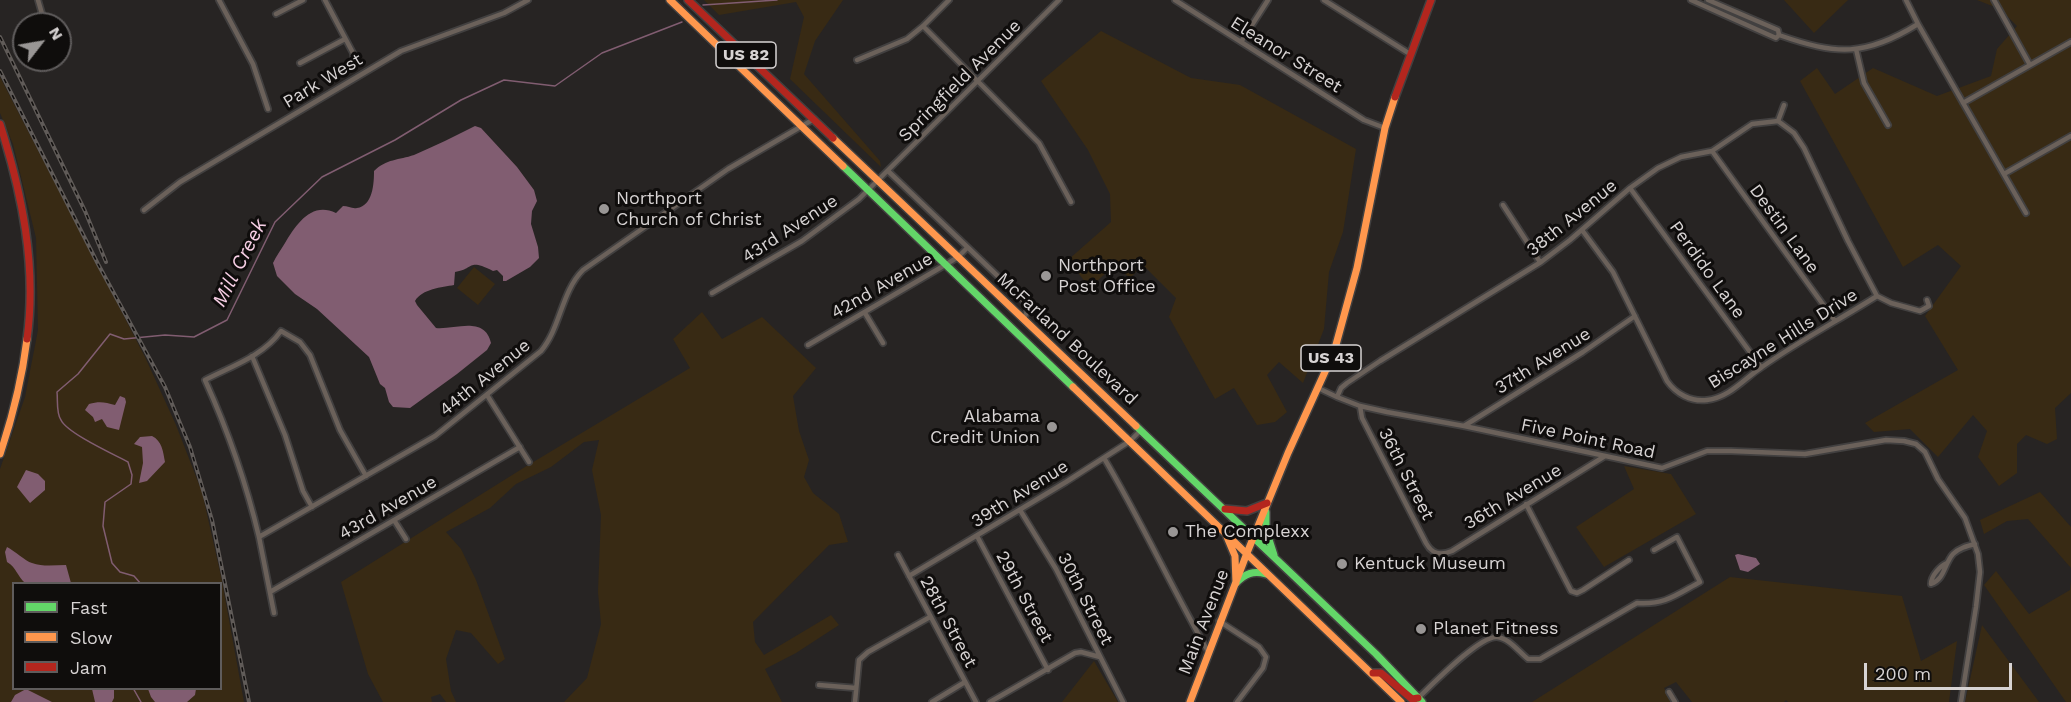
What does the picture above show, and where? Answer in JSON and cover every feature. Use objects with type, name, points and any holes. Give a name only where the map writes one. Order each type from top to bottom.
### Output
[{"type":"main road","name":"McFarland Boulevard","points":[[670,0],[1401,702]]},
{"type":"main road","name":"McFarland Boulevard","points":[[688,0],[1376,654],[1420,700]]},
{"type":"main road","name":"US 43","points":[[1247,553],[1334,352],[1349,301],[1385,128],[1431,0]]},
{"type":"main road","points":[[0,124],[24,210],[30,270],[30,301],[29,331],[19,391],[0,454]]},
{"type":"main road","name":"US 43","points":[[1267,503],[1266,530],[1276,559]]},
{"type":"main road","points":[[1222,508],[1240,513],[1249,512],[1267,503]]},
{"type":"main road","points":[[1224,531],[1235,556],[1236,583]]},
{"type":"main road","name":"Main Avenue","points":[[1190,702],[1247,553]]},
{"type":"main road","points":[[1236,583],[1244,575],[1253,571],[1270,575]]},
{"type":"main road","points":[[1372,673],[1381,673],[1412,699],[1420,700]]},
{"type":"street","points":[[219,0],[253,64],[268,109]]},
{"type":"street","points":[[276,14],[303,0]]},
{"type":"street","points":[[325,0],[353,53],[354,63]]},
{"type":"street","name":"Park West","points":[[144,210],[180,182],[401,51],[504,13],[528,0]]},
{"type":"street","points":[[857,60],[896,44],[923,26],[949,0]]},
{"type":"street","name":"Springfield Avenue","points":[[879,181],[1059,0]]},
{"type":"street","name":"Eleanor Street","points":[[1175,0],[1364,120],[1385,128]]},
{"type":"street","points":[[1241,42],[1268,0]]},
{"type":"street","points":[[1324,0],[1410,54]]},
{"type":"street","points":[[1691,0],[1776,38],[1779,35],[1825,49],[1857,50],[1892,39],[1918,24]]},
{"type":"street","points":[[1708,0],[1778,30],[1779,35]]},
{"type":"street","points":[[1906,0],[2026,213]]},
{"type":"street","points":[[1994,0],[2030,65]]},
{"type":"street","points":[[1718,11],[1720,5]]},
{"type":"street","points":[[923,26],[1040,143],[1071,202]]},
{"type":"street","points":[[300,63],[345,39]]},
{"type":"street","points":[[1963,103],[2071,42]]},
{"type":"street","points":[[1857,50],[1864,83],[1888,125]]},
{"type":"street","points":[[1784,105],[1778,121],[1794,133],[1806,152],[1877,296],[1891,303],[1920,311],[1929,306],[1927,300]]},
{"type":"street","name":"44th Avenue","points":[[259,537],[435,436],[537,356],[553,334],[574,279],[583,270],[728,169],[814,118]]},
{"type":"street","name":"38th Avenue","points":[[1337,397],[1341,388],[1380,360],[1540,262],[1582,230],[1630,188],[1669,162],[1681,157],[1712,151],[1752,124],[1778,121]]},
{"type":"street","points":[[2004,174],[2071,136]]},
{"type":"street","name":"Destin Lane","points":[[1712,151],[1835,321]]},
{"type":"street","points":[[888,171],[1029,306],[1024,319]]},
{"type":"street","name":"43rd Avenue","points":[[712,293],[802,241],[879,181]]},
{"type":"street","name":"Perdido Lane","points":[[1630,188],[1761,367]]},
{"type":"street","points":[[1503,206],[1540,262]]},
{"type":"street","name":"Biscayne Hills Drive","points":[[1582,230],[1607,261],[1667,381],[1674,390],[1685,397],[1696,400],[1708,400],[1736,387],[1761,367],[1877,296]]},
{"type":"street","name":"42nd Avenue","points":[[808,345],[945,265],[967,248]]},
{"type":"street","points":[[865,313],[883,343]]},
{"type":"street","name":"37th Avenue","points":[[1464,426],[1583,352],[1635,316]]},
{"type":"street","points":[[274,613],[248,494],[232,444],[205,380],[268,347],[281,331],[293,337],[305,347],[317,370],[340,430],[366,476]]},
{"type":"street","points":[[252,356],[282,426],[303,491],[312,507]]},
{"type":"street","points":[[1318,388],[1337,397]]},
{"type":"street","points":[[487,395],[529,462]]},
{"type":"street","name":"Five Point Road","points":[[1337,397],[1360,406],[1662,468],[1707,451],[1805,454],[1886,440],[1916,444],[1925,452],[1938,479],[1965,518],[1975,544],[1980,572],[1961,702]]},
{"type":"street","name":"36th Street","points":[[1360,406],[1362,418],[1426,543],[1434,552]]},
{"type":"street","name":"39th Avenue","points":[[909,576],[1104,458],[1130,441],[1141,430]]},
{"type":"street","name":"43rd Avenue","points":[[270,592],[520,447]]},
{"type":"street","name":"36th Avenue","points":[[1434,552],[1440,554],[1452,551],[1605,456]]},
{"type":"street","points":[[1104,458],[1209,653]]},
{"type":"street","points":[[1526,504],[1571,591],[1577,592],[1629,560]]},
{"type":"street","name":"30th Street","points":[[1020,510],[1056,569],[1123,702]]},
{"type":"street","points":[[394,520],[406,540]]},
{"type":"street","name":"29th Street","points":[[977,536],[1048,670]]},
{"type":"street","points":[[1420,700],[1469,651],[1490,638],[1503,639],[1528,659],[1540,659],[1637,603],[1662,603],[1700,582],[1677,537],[1654,550]]},
{"type":"street","points":[[1930,585],[1931,579],[1939,574],[1942,565],[1947,563],[1954,553],[1961,548],[1975,544]]},
{"type":"street","name":"28th Street","points":[[898,555],[976,702]]},
{"type":"street","points":[[855,702],[857,666],[863,656],[930,617]]},
{"type":"street","points":[[1220,621],[1259,647],[1266,657],[1263,668],[1237,702]]},
{"type":"street","points":[[990,702],[1075,653],[1081,652],[1100,657]]},
{"type":"street","points":[[932,702],[965,682]]},
{"type":"street","points":[[819,686],[856,688]]},
{"type":"street","points":[[1670,692],[1675,702]]},
{"type":"shaded area","points":[[704,0],[843,0],[815,41],[804,74],[880,161],[881,167],[790,79],[804,17],[796,2],[719,15]]},
{"type":"shaded area","points":[[1784,0],[1848,0],[1814,33]]},
{"type":"shaded area","points":[[1977,0],[2071,0],[2071,393],[2055,408],[2057,439],[2047,444],[2026,435],[2017,444],[2017,473],[1999,486],[1978,457],[1987,431],[1973,415],[1938,457],[1910,429],[1874,432],[1865,423],[1958,370],[1925,316],[1961,266],[1938,245],[1903,267],[1800,81],[1817,68],[1835,94],[1873,68],[1937,96],[1991,76],[1997,49],[2017,26],[2000,9]]},
{"type":"shaded area","points":[[1101,31],[1191,78],[1240,85],[1356,149],[1343,232],[1329,272],[1324,329],[1303,383],[1279,362],[1267,375],[1287,412],[1275,422],[1257,425],[1234,388],[1215,399],[1169,317],[1176,298],[1143,265],[1130,278],[1114,265],[1090,288],[1068,260],[1111,222],[1110,194],[1088,150],[1041,81]]},
{"type":"shaded area","points":[[0,77],[145,357],[176,425],[202,492],[221,576],[244,702],[0,702],[0,469],[25,397],[38,330],[36,238],[13,144],[0,113]]},
{"type":"shaded area","points":[[475,126],[481,128],[517,167],[534,190],[537,201],[532,211],[531,224],[539,258],[530,267],[506,281],[503,281],[503,276],[497,270],[472,265],[455,272],[454,285],[433,289],[418,297],[415,301],[417,305],[436,328],[476,326],[488,334],[491,343],[487,350],[410,408],[393,407],[369,357],[317,309],[295,294],[277,276],[273,263],[299,222],[312,212],[327,210],[336,213],[343,206],[355,208],[362,206],[369,199],[373,187],[374,171],[379,167],[388,162],[414,155]]},
{"type":"shaded area","points":[[474,267],[495,284],[478,305],[457,288]]},
{"type":"shaded area","points":[[702,312],[722,339],[762,317],[816,368],[793,396],[799,431],[809,460],[804,477],[813,493],[839,514],[848,542],[829,545],[753,622],[755,642],[764,655],[831,615],[839,625],[796,653],[765,669],[782,702],[564,702],[587,678],[601,624],[598,592],[601,515],[592,470],[599,440],[584,442],[551,467],[516,484],[490,508],[446,532],[461,549],[476,580],[505,659],[498,664],[471,633],[456,630],[446,659],[451,691],[456,702],[446,702],[440,694],[431,697],[432,702],[383,702],[368,674],[341,582],[525,467],[690,368],[673,339]]},
{"type":"shaded area","points":[[120,396],[125,398],[126,402],[119,430],[107,427],[102,419],[95,422],[85,410],[89,404],[96,402],[115,405]]},
{"type":"shaded area","points":[[152,436],[163,450],[165,462],[147,481],[139,483],[143,463],[142,447],[134,444],[140,437]]},
{"type":"shaded area","points":[[1624,466],[1671,474],[1696,514],[1604,567],[1576,527],[1634,489]]},
{"type":"shaded area","points":[[26,470],[38,474],[45,481],[45,490],[30,503],[17,487]]},
{"type":"shaded area","points":[[2040,492],[2071,527],[2071,568],[2028,519],[2007,521],[1984,534],[1980,520]]},
{"type":"shaded area","points":[[7,547],[32,563],[66,565],[71,582],[24,582],[7,562],[5,552]]},
{"type":"shaded area","points":[[1735,555],[1756,558],[1760,564],[1748,572],[1740,570]]},
{"type":"shaded area","points":[[1996,571],[2029,614],[2070,590],[2071,581],[2071,702],[2066,702],[1984,585]]},
{"type":"shaded area","points":[[1730,577],[1902,596],[1921,661],[1957,641],[1949,702],[1788,702],[1786,700],[1784,702],[1692,702],[1676,682],[1664,688],[1672,702],[1532,702]]},
{"type":"shaded area","points":[[1982,625],[2039,702],[1965,702]]},
{"type":"shaded area","points":[[1094,661],[1118,702],[1062,702]]},
{"type":"shaded area","points":[[28,690],[52,702],[11,702],[15,695]]},
{"type":"shaded area","points":[[92,690],[114,690],[112,702],[95,702]]},
{"type":"shaded area","points":[[149,690],[196,690],[195,695],[187,702],[155,702]]},
{"type":"waterway","name":"Mill Creek","points":[[703,5],[777,0]]},
{"type":"waterway","name":"Mill Creek","points":[[139,582],[134,576],[120,572],[112,563],[103,526],[105,502],[131,484],[132,475],[128,462],[72,431],[61,420],[58,410],[57,392],[78,374],[110,334],[124,339],[165,335],[194,337],[227,320],[275,222],[322,177],[395,140],[461,100],[504,80],[555,86],[602,53],[682,22]]},
{"type":"waterway","name":"Mill Creek","points":[[134,690],[141,702]]},
{"type":"railway","points":[[0,37],[85,211],[106,262]]},
{"type":"railway","points":[[0,71],[98,264],[165,387],[190,447],[212,520],[249,702]]},
{"type":"traffic: fast","points":[[843,166],[1073,387]]},
{"type":"traffic: fast","points":[[1136,426],[1376,654],[1422,702]]},
{"type":"traffic: fast","points":[[1266,512],[1266,530],[1274,555]]},
{"type":"traffic: fast","points":[[1236,583],[1250,574],[1257,572],[1266,574]]},
{"type":"traffic: slow","points":[[670,0],[843,166]]},
{"type":"traffic: slow","points":[[1247,553],[1288,453],[1334,352],[1357,268],[1385,128],[1395,97]]},
{"type":"traffic: slow","points":[[833,138],[1136,426]]},
{"type":"traffic: slow","points":[[0,454],[16,397],[27,339]]},
{"type":"traffic: slow","points":[[1073,387],[1401,702]]},
{"type":"traffic: slow","points":[[1227,537],[1235,556],[1236,583]]},
{"type":"traffic: slow","points":[[1190,702],[1247,553]]},
{"type":"traffic: jam","points":[[688,0],[833,138]]},
{"type":"traffic: jam","points":[[1395,97],[1431,0]]},
{"type":"traffic: jam","points":[[0,124],[15,176],[26,230],[30,284],[27,339]]},
{"type":"traffic: jam","points":[[1225,509],[1247,511],[1267,503]]},
{"type":"traffic: jam","points":[[1373,673],[1381,673],[1412,699],[1418,698]]},
{"type":"place","name":"Northport Church of Christ","points":[[604,209]]},
{"type":"place","name":"Northport Post Office","points":[[1046,276]]},
{"type":"place","name":"Alabama Credit Union","points":[[1052,427]]},
{"type":"place","name":"The Complexx","points":[[1173,532]]},
{"type":"place","name":"Kentuck Museum","points":[[1342,564]]},
{"type":"place","name":"Planet Fitness","points":[[1421,629]]}]
